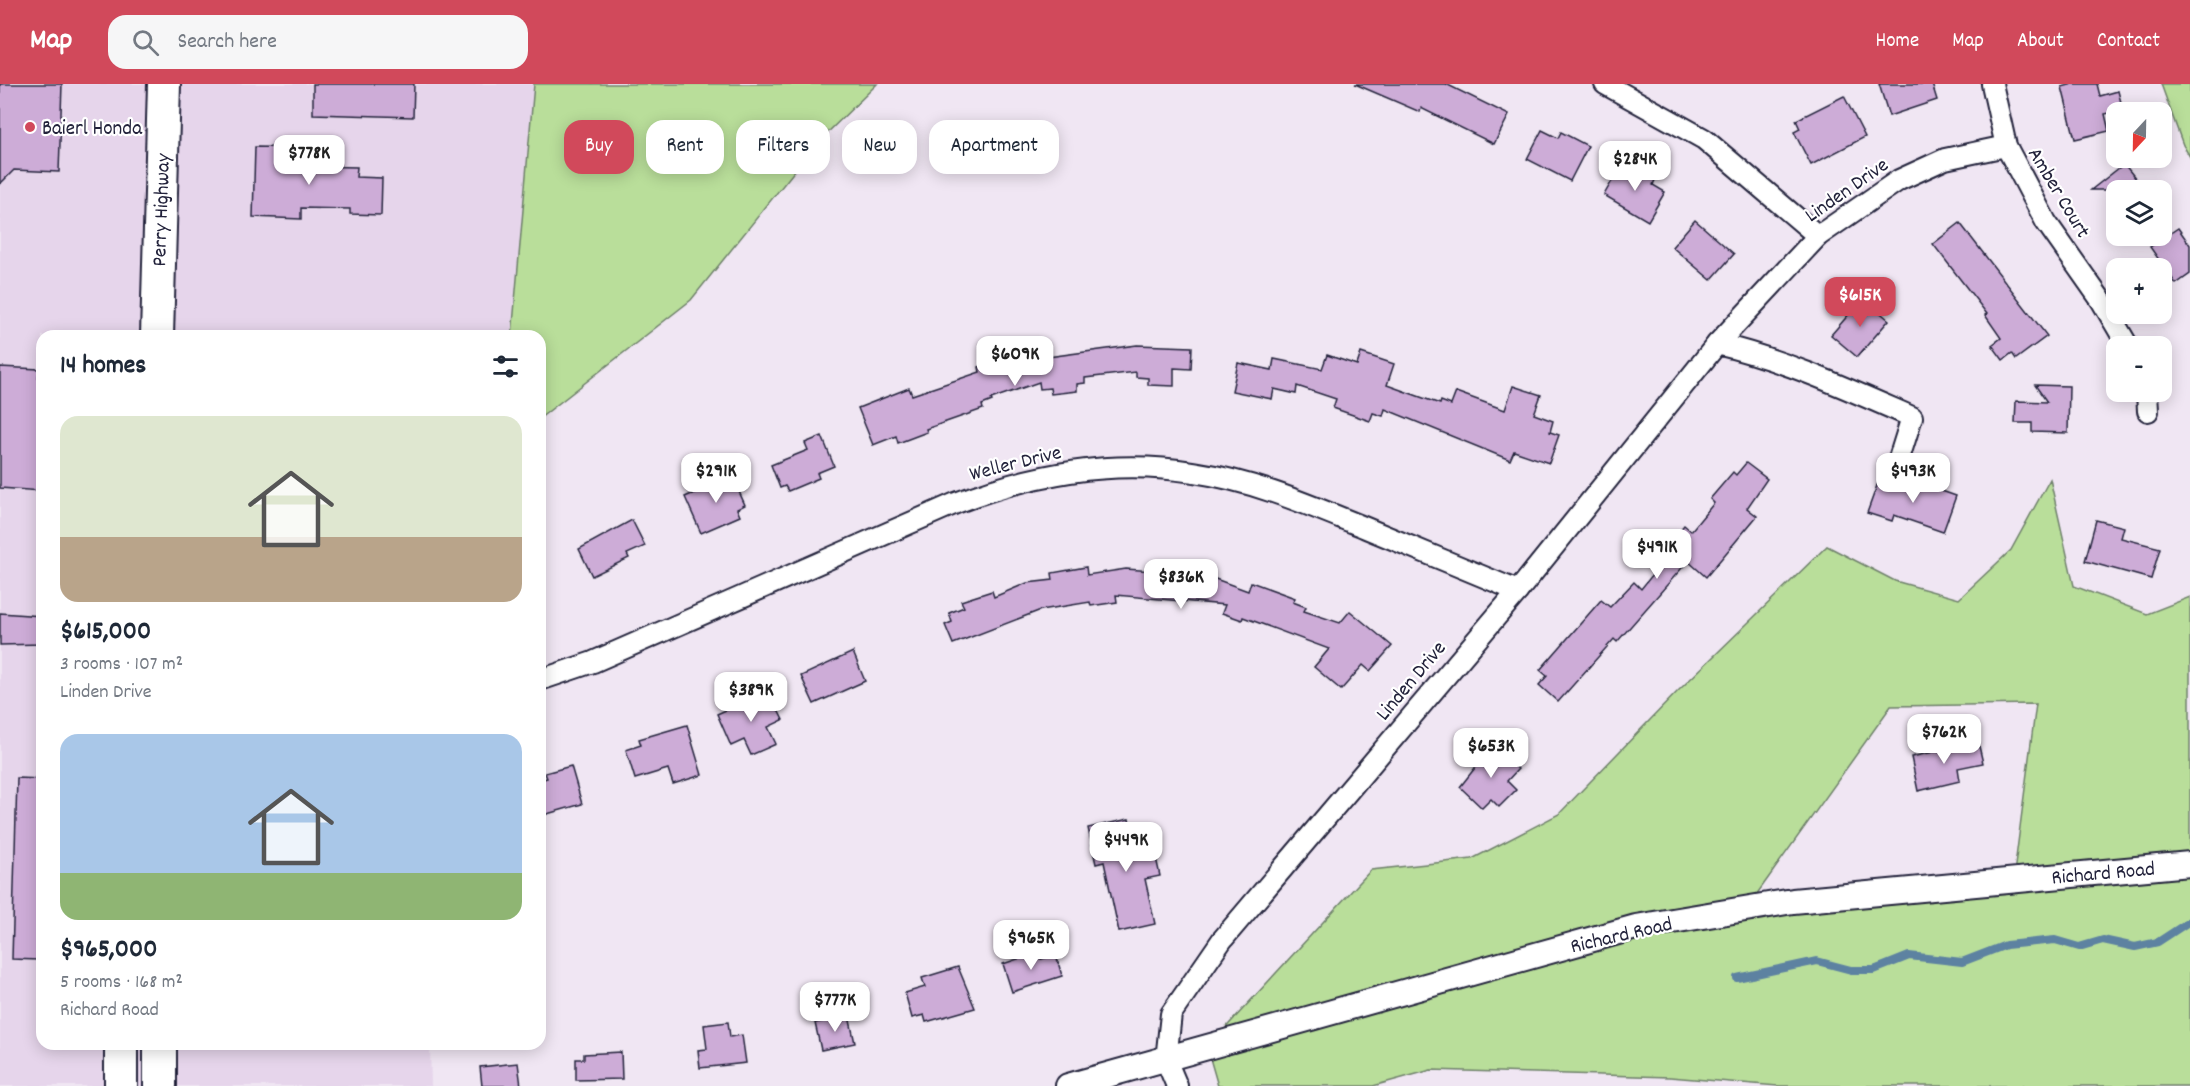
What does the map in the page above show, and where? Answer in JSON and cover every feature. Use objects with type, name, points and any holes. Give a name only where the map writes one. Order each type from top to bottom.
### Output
[{"type":"highway","name":"Perry Highway","points":[[157,330],[164,84]]},
{"type":"highway","points":[[120,1086],[121,1050]]},
{"type":"highway","points":[[160,1050],[160,1086]]},
{"type":"street","points":[[1605,84],[1704,138],[1818,236]]},
{"type":"street","name":"Amber Court","points":[[1992,84],[2006,146],[2046,222],[2101,300],[2122,336]]},
{"type":"street","name":"Linden Drive","points":[[1166,1060],[1171,1014],[1222,940],[1518,591],[1717,344],[1818,236],[1899,180],[1945,159],[2006,146]]},
{"type":"street","points":[[1717,344],[1753,352],[1807,371],[1912,417],[1897,465]]},
{"type":"street","name":"Weller Drive","points":[[546,678],[593,662],[956,503],[1015,483],[1074,471],[1164,469],[1249,484],[1304,502],[1518,591]]},
{"type":"street","name":"Richard Road","points":[[1068,1086],[1636,927],[1793,902],[2190,864]]},
{"type":"street","points":[[1166,1060],[1177,1086]]},
{"type":"shaded area","points":[[0,84],[534,84],[513,330],[36,330],[36,1050],[430,1050],[431,1086],[0,1086]]},
{"type":"green space","points":[[534,84],[877,84],[830,130],[830,120],[736,120],[736,174],[792,174],[691,300],[546,413],[546,330],[513,330]]},
{"type":"green space","points":[[2161,84],[2190,84],[2190,157],[2172,114],[2172,102],[2167,102]]},
{"type":"green space","points":[[2050,479],[2074,586],[2147,614],[2190,597],[2190,1086],[1778,1086],[1670,1077],[1431,1070],[1373,1086],[1218,1086],[1207,1048],[1371,870],[1472,859],[1559,814],[1678,691],[1827,546],[1895,581],[1959,599],[2011,550]],"holes":[[[2036,704],[2013,881],[1746,909],[1891,706]]]},
{"type":"building","name":"Baierl Honda","points":[[0,84],[62,84],[59,172],[14,170],[0,184]]},
{"type":"building","points":[[313,84],[414,84],[413,117],[313,114]]},
{"type":"building","points":[[1355,84],[1446,84],[1509,115],[1494,144],[1421,108],[1420,112]]},
{"type":"building","points":[[1879,84],[1932,84],[1937,100],[1889,116]]},
{"type":"building","points":[[2073,84],[2097,84],[2100,96],[2118,91],[2121,102],[2106,102],[2106,132],[2075,139],[2062,87]]},
{"type":"building","points":[[1844,96],[1865,137],[1811,165],[1794,132],[1800,129],[1796,120]]},
{"type":"building","points":[[1542,130],[1558,138],[1561,132],[1588,146],[1570,181],[1527,159]]},
{"type":"building","points":[[255,147],[307,148],[306,166],[357,167],[356,177],[382,178],[381,215],[350,214],[350,209],[301,208],[301,219],[253,217]]},
{"type":"building","points":[[1623,162],[1655,180],[1653,185],[1665,192],[1648,221],[1604,195]]},
{"type":"building","points":[[2119,168],[2127,168],[2137,180],[2106,180],[2106,190],[2091,190]]},
{"type":"building","points":[[1695,220],[1734,254],[1711,280],[1672,247]]},
{"type":"building","points":[[1960,223],[2047,336],[2016,359],[2012,353],[2003,360],[1992,345],[2001,338],[1985,315],[1987,314],[1933,244]]},
{"type":"building","points":[[2178,228],[2190,245],[2190,274],[2176,284],[2172,278],[2172,258],[2158,258],[2150,247],[2172,246],[2172,232]]},
{"type":"building","points":[[1863,298],[1889,320],[1857,357],[1831,335]]},
{"type":"building","points":[[1137,345],[1192,347],[1191,369],[1174,368],[1174,386],[1148,385],[1148,378],[1136,377],[1136,372],[1085,378],[1085,383],[1077,384],[1077,391],[1051,394],[1050,388],[1040,389],[1039,382],[991,399],[992,401],[982,405],[983,409],[926,429],[927,432],[898,443],[896,436],[873,445],[858,408],[909,388],[912,395],[980,372],[979,367],[1004,357],[1007,367],[1048,362],[1048,357]]},
{"type":"building","points":[[1361,353],[1394,364],[1387,385],[1440,404],[1441,401],[1451,405],[1456,392],[1505,410],[1513,386],[1541,395],[1534,414],[1553,421],[1550,432],[1559,435],[1549,463],[1514,451],[1510,460],[1385,409],[1383,416],[1373,413],[1370,421],[1333,408],[1336,399],[1297,386],[1296,394],[1274,389],[1272,399],[1232,391],[1238,363],[1272,370],[1274,359],[1322,369],[1327,355],[1357,365]]},
{"type":"building","points":[[0,367],[36,369],[36,491],[0,488]]},
{"type":"building","points":[[2035,385],[2069,386],[2068,433],[2032,432],[2032,423],[2015,423],[2016,401],[2047,402]]},
{"type":"building","points":[[822,436],[834,466],[817,473],[819,478],[788,491],[785,486],[780,488],[771,465],[808,450],[805,443]]},
{"type":"building","points":[[1746,463],[1767,479],[1747,508],[1757,516],[1706,577],[1688,561],[1617,642],[1614,639],[1558,702],[1539,685],[1547,676],[1540,670],[1601,600],[1610,607],[1634,582],[1641,589],[1666,558],[1660,554],[1684,525],[1691,531],[1714,503],[1710,499],[1733,472],[1736,475]]},
{"type":"building","points":[[732,476],[745,505],[737,509],[740,516],[701,533],[685,497]]},
{"type":"building","points":[[1879,480],[1902,488],[1903,483],[1914,487],[1916,482],[1956,496],[1943,532],[1894,515],[1892,521],[1867,513]]},
{"type":"building","points":[[632,520],[645,546],[627,554],[629,558],[592,576],[579,549]]},
{"type":"building","points":[[2096,520],[2124,527],[2121,538],[2160,548],[2151,579],[2085,561]]},
{"type":"building","points":[[1166,562],[1190,564],[1190,569],[1211,571],[1210,577],[1248,591],[1251,582],[1295,598],[1293,602],[1306,607],[1304,611],[1340,623],[1350,611],[1392,646],[1370,671],[1363,665],[1341,690],[1314,667],[1329,649],[1243,617],[1242,620],[1222,613],[1225,605],[1116,595],[1117,602],[1091,606],[1090,602],[1041,610],[953,644],[945,625],[952,622],[949,613],[964,607],[961,601],[992,591],[994,597],[1027,583],[1053,580],[1052,573],[1086,567],[1087,575],[1126,569],[1153,571],[1154,567],[1166,568]]},
{"type":"building","points":[[0,613],[36,616],[36,644],[0,645]]},
{"type":"building","points":[[853,652],[865,681],[814,704],[801,676]]},
{"type":"building","points":[[752,693],[756,702],[771,696],[783,720],[768,727],[776,744],[751,755],[744,740],[731,746],[717,714],[733,707],[731,703]]},
{"type":"building","points":[[687,725],[702,775],[673,784],[668,769],[635,779],[626,750],[641,745],[639,739]]},
{"type":"building","points":[[1978,742],[1983,763],[1958,768],[1960,781],[1918,791],[1911,757]]},
{"type":"building","points":[[1493,745],[1518,769],[1507,781],[1516,790],[1499,807],[1491,799],[1482,808],[1460,787]]},
{"type":"building","points":[[571,766],[582,804],[546,814],[546,773]]},
{"type":"building","points":[[17,778],[36,779],[36,960],[12,959]]},
{"type":"building","points":[[1129,819],[1135,848],[1153,844],[1160,876],[1145,879],[1155,924],[1119,932],[1104,862],[1096,864],[1088,828]]},
{"type":"building","points":[[1038,952],[1041,959],[1056,955],[1062,976],[1012,992],[1003,964]]},
{"type":"building","points":[[958,967],[975,1008],[926,1022],[924,1015],[912,1018],[905,993],[925,987],[922,978]]},
{"type":"building","points":[[849,1016],[855,1043],[821,1050],[815,1023]]},
{"type":"building","points":[[728,1022],[730,1037],[742,1035],[746,1063],[700,1068],[698,1050],[707,1049],[704,1025]]},
{"type":"building","points":[[621,1052],[622,1079],[576,1080],[576,1059],[584,1059],[584,1054]]},
{"type":"building","points":[[518,1063],[521,1086],[482,1086],[480,1067]]},
{"type":"waterway","points":[[1737,978],[1817,961],[1851,970],[1874,970],[1909,956],[1962,962],[2006,945],[2055,940],[2079,947],[2103,940],[2135,947],[2158,942],[2190,921]]},
{"type":"place","name":"Baierl Honda","points":[[30,127]]}]
